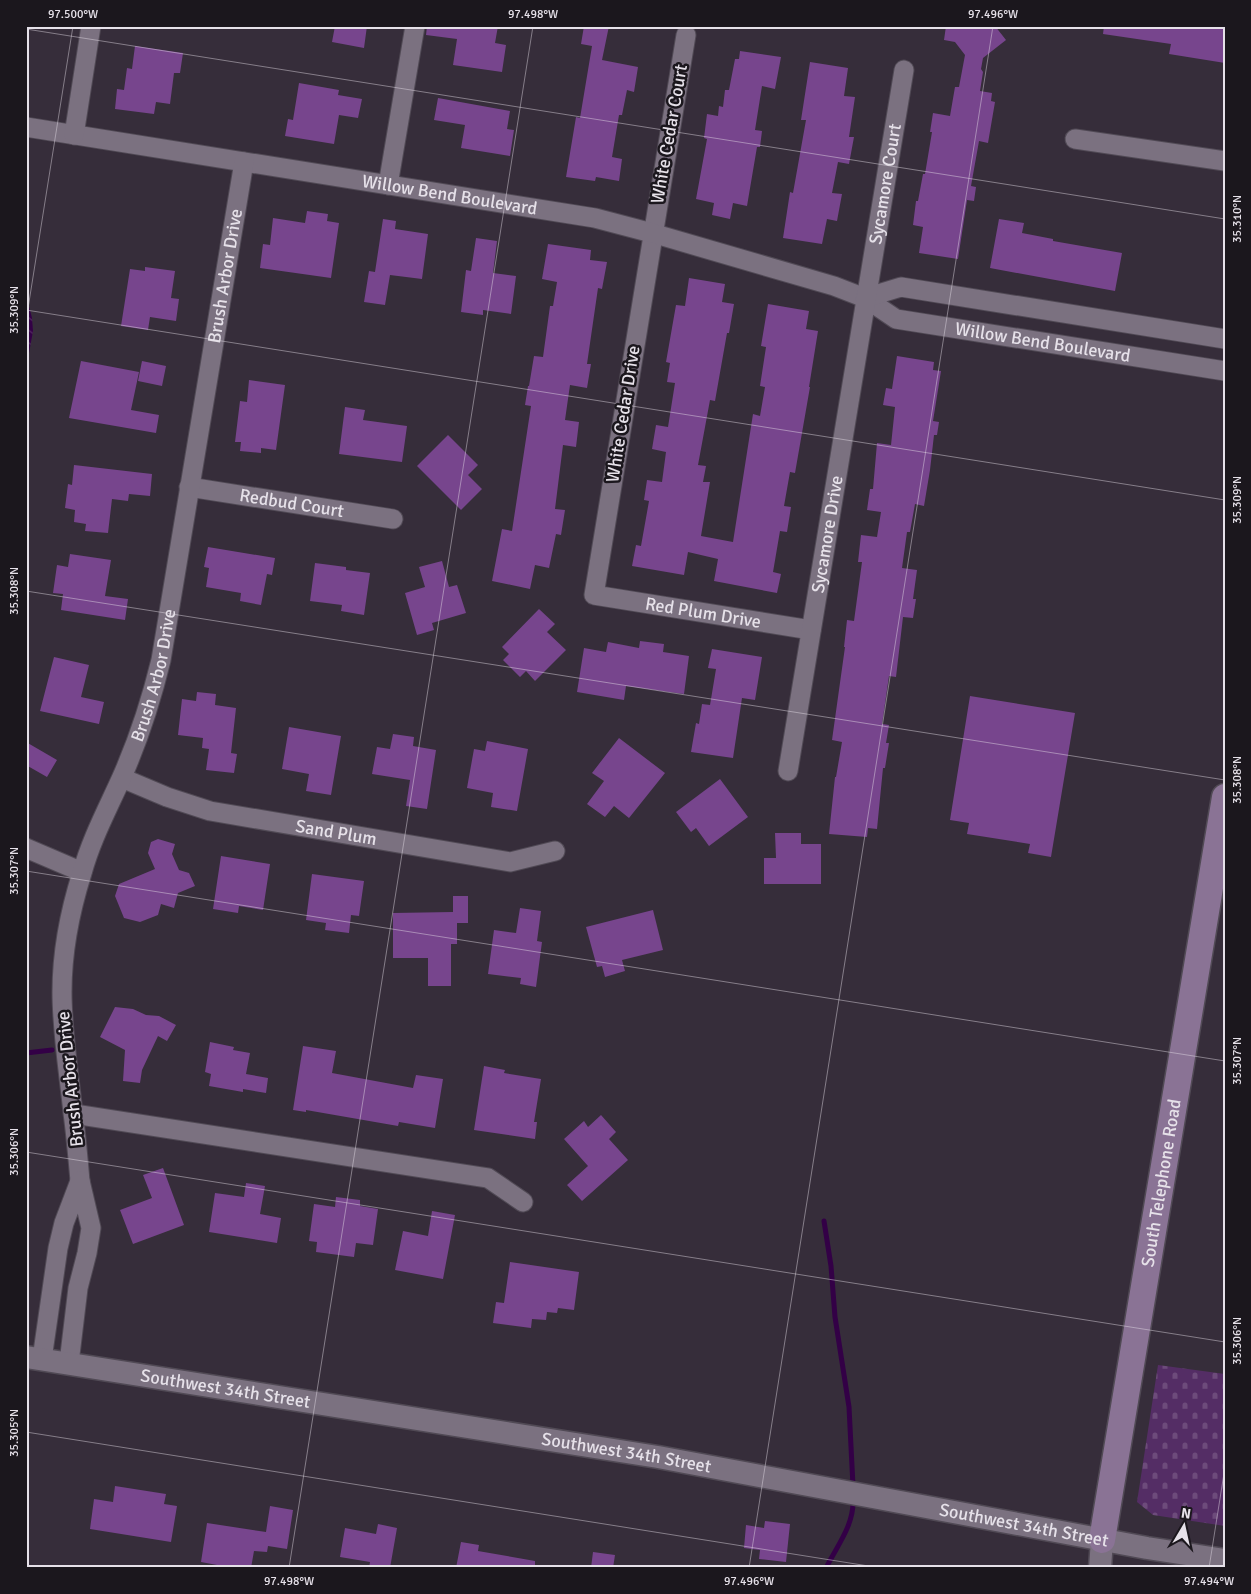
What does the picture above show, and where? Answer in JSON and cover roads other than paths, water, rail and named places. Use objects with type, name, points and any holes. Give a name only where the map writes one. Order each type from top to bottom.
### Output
[{"type":"main road","name":"South Telephone Road","points":[[1102,1540],[1225,797]]},
{"type":"street","points":[[74,135],[91,26]]},
{"type":"street","points":[[388,185],[415,26]]},
{"type":"street","name":"White Cedar Court","points":[[652,233],[686,35]]},
{"type":"street","name":"Sycamore Court","points":[[865,298],[904,70]]},
{"type":"street","name":"Willow Bend Boulevard","points":[[26,127],[595,218],[825,283],[865,298],[896,319],[1225,371]]},
{"type":"street","points":[[1075,139],[1225,161]]},
{"type":"street","name":"Brush Arbor Drive","points":[[69,1363],[78,1288],[87,1253],[90,1228],[80,1181],[74,1114],[63,1036],[62,992],[64,954],[82,872],[100,822],[122,778],[142,726],[161,660],[244,162]]},
{"type":"street","name":"White Cedar Drive","points":[[594,595],[652,233]]},
{"type":"street","name":"Willow Bend Boulevard","points":[[865,298],[901,288],[1225,340]]},
{"type":"street","name":"Sycamore Drive","points":[[788,771],[865,298]]},
{"type":"street","name":"Redbud Court","points":[[189,487],[393,519]]},
{"type":"street","name":"Red Plum Drive","points":[[594,595],[811,630]]},
{"type":"street","name":"Sand Plum","points":[[122,778],[167,797],[210,811],[510,862],[554,851]]},
{"type":"street","points":[[26,848],[82,872]]},
{"type":"street","points":[[74,1114],[488,1178],[523,1202]]},
{"type":"street","name":"Brush Arbor Drive","points":[[34,1358],[53,1284],[64,1223],[80,1181]]},
{"type":"street","points":[[53,1284],[78,1288]]},
{"type":"street","name":"Southwest 34th Street","points":[[34,1358],[658,1458],[1102,1540],[1225,1560]]},
{"type":"street","name":"South Telephone Road","points":[[1100,1568],[1102,1540]]},
{"type":"water","points":[[26,294],[33,331],[26,370]]},
{"type":"waterway","points":[[26,1053],[52,1050]]},
{"type":"waterway","points":[[824,1221],[831,1266],[835,1317],[849,1407],[853,1486]]},
{"type":"waterway","points":[[826,1568],[848,1527],[853,1509],[853,1500]]}]
